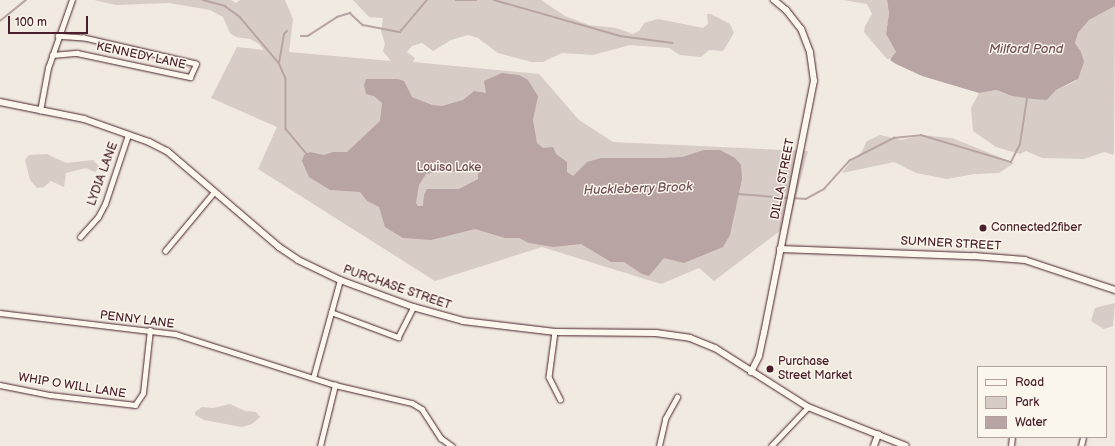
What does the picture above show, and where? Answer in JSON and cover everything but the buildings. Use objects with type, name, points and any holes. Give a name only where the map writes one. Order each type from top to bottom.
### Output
[{"type":"main road","name":"DILLA STREET","points":[[751,372],[759,356],[764,333],[814,81],[810,52],[801,29],[774,0]]},
{"type":"main road","name":"PURCHASE STREET","points":[[0,102],[84,119],[167,151],[279,247],[340,280],[413,307],[464,321],[555,332],[656,333],[690,338],[715,348],[808,407],[906,446]]},
{"type":"street","points":[[40,111],[52,55],[72,0]]},
{"type":"street","name":"KENNEDY LANE","points":[[52,55],[77,53],[190,77],[196,64],[84,38],[58,36]]},
{"type":"street","name":"LYDIA LANE","points":[[80,237],[98,217],[128,135]]},
{"type":"street","points":[[165,250],[214,192]]},
{"type":"street","name":"SUMNER STREET","points":[[780,249],[1018,260],[1115,290]]},
{"type":"street","points":[[313,378],[340,280]]},
{"type":"street","points":[[331,312],[398,336],[413,307]]},
{"type":"street","name":"PENNY LANE","points":[[0,313],[175,334],[335,385],[415,404],[427,415],[441,438],[452,446]]},
{"type":"street","name":"WHIP O WILL LANE","points":[[0,385],[50,395],[135,405],[143,393],[150,330]]},
{"type":"street","points":[[555,332],[549,377],[560,399]]},
{"type":"street","points":[[320,446],[335,385]]},
{"type":"street","points":[[659,446],[664,419],[677,397]]},
{"type":"street","points":[[770,446],[808,407]]},
{"type":"street","points":[[874,446],[878,435]]},
{"type":"green space","name":"Louisa Lake","points":[[94,0],[231,0],[236,3],[240,0],[285,0],[293,19],[289,52],[391,61],[383,51],[385,44],[381,31],[383,18],[369,17],[353,0],[541,0],[565,16],[589,25],[616,28],[633,34],[639,31],[644,23],[658,19],[703,28],[708,24],[707,14],[711,14],[730,24],[734,33],[723,51],[709,50],[701,57],[680,55],[669,48],[630,45],[593,55],[562,53],[543,62],[532,62],[498,53],[478,38],[468,35],[451,40],[433,51],[422,43],[412,46],[407,52],[415,58],[413,62],[539,74],[579,120],[613,142],[808,151],[789,224],[714,281],[699,268],[661,284],[542,247],[435,281],[258,169],[277,127],[211,98],[237,47],[264,50],[259,44],[250,39],[236,37],[230,33],[223,17],[210,10],[169,3],[116,5]]},
{"type":"green space","points":[[843,0],[887,0],[889,13],[886,34],[896,52],[893,58],[887,59],[864,32],[865,26],[872,14],[867,4]]},
{"type":"green space","points":[[1115,6],[1114,155],[1104,152],[1084,159],[1042,158],[1026,151],[1020,154],[996,147],[973,131],[971,108],[979,93],[996,90],[1005,94],[1047,100],[1056,90],[1076,81],[1079,49],[1075,43],[1078,33],[1089,20]]},
{"type":"green space","points":[[880,135],[901,140],[921,135],[952,138],[1014,163],[999,173],[974,174],[947,179],[916,173],[894,162],[842,173],[850,162],[861,153],[867,141]]},
{"type":"green space","points":[[47,154],[66,163],[93,160],[100,167],[95,172],[86,168],[66,173],[64,187],[51,181],[44,187],[37,188],[30,180],[25,160],[29,155]]},
{"type":"green space","points":[[1115,303],[1113,326],[1104,329],[1091,321],[1095,308]]},
{"type":"green space","points":[[230,404],[245,411],[256,412],[260,417],[252,424],[242,427],[204,420],[195,415],[195,412],[202,407],[213,408]]},
{"type":"water","name":"Milford Pond","points":[[887,0],[1115,0],[1115,6],[1089,20],[1078,33],[1075,43],[1081,52],[1084,62],[1078,79],[1056,90],[1047,100],[1012,96],[996,90],[979,93],[922,76],[896,64],[890,60],[896,52],[886,34],[889,13]]},
{"type":"water","name":"Louisa Lake","points":[[502,73],[519,75],[528,80],[538,96],[533,120],[537,143],[543,148],[553,147],[556,154],[567,162],[567,172],[573,176],[587,162],[601,158],[682,157],[704,150],[720,150],[735,158],[741,165],[742,179],[730,235],[723,247],[684,263],[664,258],[649,276],[642,274],[624,262],[611,262],[581,244],[553,247],[529,243],[519,238],[505,238],[475,229],[431,240],[403,238],[385,227],[379,207],[367,201],[360,192],[330,190],[309,177],[302,161],[304,155],[310,152],[324,155],[333,152],[347,152],[380,121],[382,103],[374,96],[366,94],[364,85],[366,79],[398,79],[404,81],[412,97],[432,105],[442,106],[463,100],[474,91],[486,93],[484,81]],"holes":[[[469,165],[478,170],[478,179],[459,189],[427,189],[424,195],[423,206],[418,206],[416,203],[419,185],[426,174],[439,171],[453,172]]]},
{"type":"waterway","points":[[0,21],[26,0]]},
{"type":"waterway","name":"Huckleberry Brook","points":[[203,0],[225,6],[240,17],[279,63],[286,79],[286,129],[307,154]]},
{"type":"waterway","points":[[301,36],[308,36],[337,17],[350,13],[363,25],[400,32],[427,0]]},
{"type":"waterway","points":[[456,0],[476,0]]},
{"type":"waterway","points":[[494,0],[620,36],[673,43]]},
{"type":"waterway","points":[[279,63],[284,34],[287,31]]},
{"type":"waterway","name":"Huckleberry Brook","points":[[792,198],[806,199],[824,189],[849,161],[894,138],[921,135],[1011,162],[1020,144],[1027,98]]},
{"type":"waterway","name":"Huckleberry Brook","points":[[738,194],[788,198]]},
{"type":"place","name":"Connected2fiber","points":[[983,228]]},
{"type":"place","name":"Purchase Street Market","points":[[770,369]]}]
